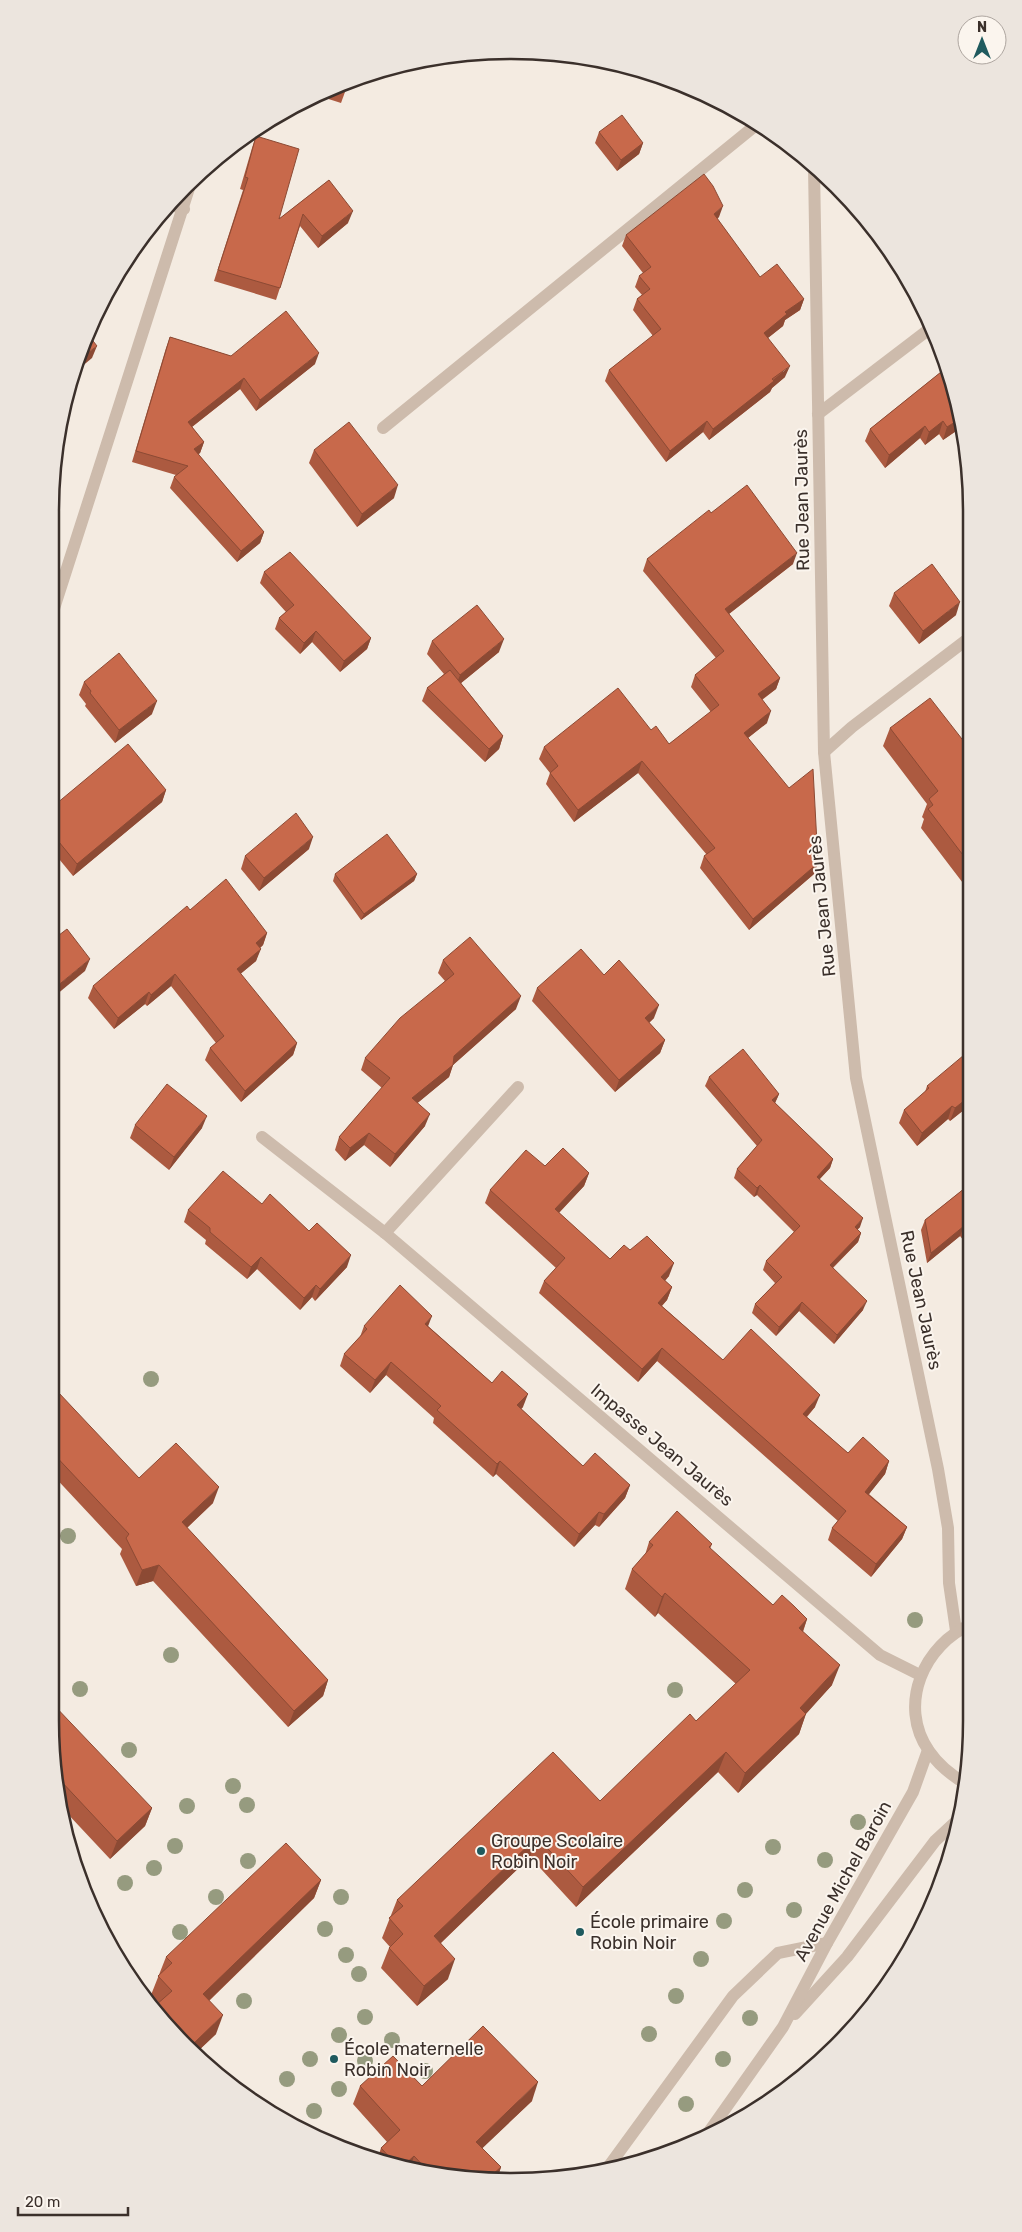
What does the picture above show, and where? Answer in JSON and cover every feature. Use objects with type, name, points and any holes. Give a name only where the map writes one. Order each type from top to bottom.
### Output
[{"type":"street","points":[[382,428],[752,128]]},
{"type":"street","name":"Rue Jean Jaurès","points":[[814,176],[824,752],[856,1078],[938,1469],[948,1528],[949,1582],[956,1631]]},
{"type":"street","points":[[59,593],[188,194]]},
{"type":"street","points":[[177,207],[184,209]]},
{"type":"street","points":[[818,414],[926,331]]},
{"type":"street","points":[[824,752],[852,727],[963,643]]},
{"type":"street","points":[[385,1233],[518,1087]]},
{"type":"street","name":"Impasse Jean Jaurès","points":[[262,1137],[385,1233],[880,1655],[920,1675]]},
{"type":"street","points":[[959,1780],[945,1771],[928,1750],[918,1727],[915,1701],[920,1675],[935,1650],[956,1631],[963,1628]]},
{"type":"street","name":"Avenue Michel Baroin","points":[[783,2027],[827,1943],[913,1792],[928,1750]]},
{"type":"street","name":"Avenue Michel Baroin","points":[[713,2126],[783,2027],[847,1957],[935,1841],[951,1826]]},
{"type":"street","points":[[612,2162],[733,1996],[778,1953],[827,1943]]},
{"type":"building","points":[[622,115],[643,143],[621,160],[599,132]]},
{"type":"building","points":[[258,137],[299,149],[279,219],[329,180],[353,211],[322,236],[303,214],[280,288],[218,270],[248,178],[245,177],[255,138]]},
{"type":"building","points":[[704,174],[713,186],[723,206],[714,214],[760,277],[777,264],[804,299],[785,312],[787,314],[764,333],[790,366],[713,429],[707,421],[670,451],[609,370],[661,329],[637,299],[650,289],[639,276],[651,267],[626,235]]},
{"type":"building","points":[[286,311],[319,353],[260,400],[244,378],[188,422],[204,442],[194,449],[264,532],[241,551],[174,477],[188,466],[136,451],[170,337],[231,356]]},
{"type":"building","points":[[92,340],[97,346],[88,353]]},
{"type":"building","points":[[941,372],[955,422],[947,427],[943,421],[929,432],[925,426],[889,455],[870,429]]},
{"type":"building","points":[[349,422],[398,485],[362,514],[314,450]]},
{"type":"building","points":[[747,485],[797,553],[725,609],[780,678],[758,694],[771,711],[744,733],[789,788],[813,769],[818,863],[753,919],[704,856],[715,848],[642,761],[578,810],[550,773],[558,766],[544,747],[618,688],[651,730],[656,726],[669,744],[719,705],[695,675],[724,651],[647,559],[709,510],[711,513]]},
{"type":"building","points":[[290,552],[371,638],[344,661],[316,631],[304,643],[279,618],[294,605],[264,572]]},
{"type":"building","points":[[932,564],[960,602],[923,631],[894,593]]},
{"type":"building","points":[[477,605],[504,639],[460,675],[432,641]]},
{"type":"building","points":[[119,653],[157,701],[119,730],[90,693],[91,691],[84,682]]},
{"type":"building","points":[[450,670],[503,736],[489,749],[427,688]]},
{"type":"building","points":[[930,698],[963,740],[963,855],[928,809],[933,805],[929,799],[938,791],[890,728]]},
{"type":"building","points":[[128,744],[166,790],[77,864],[59,842],[59,802]]},
{"type":"building","points":[[296,813],[313,837],[264,878],[245,856]]},
{"type":"building","points":[[387,834],[417,874],[364,914],[335,874]]},
{"type":"building","points":[[226,879],[267,933],[256,943],[261,949],[237,969],[297,1043],[245,1091],[210,1048],[224,1036],[175,974],[151,995],[149,992],[118,1018],[93,986],[187,906],[190,910]]},
{"type":"building","points":[[67,929],[90,959],[59,985],[59,935]]},
{"type":"building","points":[[470,937],[521,996],[454,1056],[453,1065],[412,1098],[430,1114],[395,1154],[369,1133],[350,1148],[339,1137],[390,1078],[365,1058],[400,1018],[454,974],[443,960]]},
{"type":"building","points":[[581,949],[604,975],[619,960],[659,1005],[645,1018],[665,1040],[619,1080],[537,988]]},
{"type":"building","points":[[743,1049],[779,1094],[772,1100],[833,1159],[817,1177],[863,1218],[855,1227],[861,1233],[830,1265],[867,1301],[837,1335],[802,1302],[779,1327],[755,1304],[782,1277],[766,1261],[800,1226],[760,1185],[757,1188],[737,1169],[762,1140],[709,1077]]},
{"type":"building","points":[[963,1056],[963,1102],[955,1108],[952,1106],[922,1133],[904,1110],[929,1088],[927,1086]]},
{"type":"building","points":[[167,1084],[207,1116],[174,1157],[135,1125]]},
{"type":"building","points":[[563,1148],[589,1173],[555,1209],[610,1259],[624,1245],[630,1250],[647,1236],[674,1263],[661,1277],[672,1287],[658,1303],[723,1360],[751,1329],[820,1395],[803,1414],[848,1453],[863,1437],[889,1461],[865,1492],[907,1527],[876,1564],[832,1528],[846,1511],[662,1348],[642,1369],[544,1281],[565,1258],[490,1190],[526,1150],[545,1166]]},
{"type":"building","points":[[223,1171],[262,1204],[270,1194],[309,1231],[317,1223],[351,1255],[320,1289],[316,1285],[304,1298],[261,1257],[251,1267],[210,1232],[210,1228],[188,1210]]},
{"type":"building","points":[[963,1190],[963,1227],[931,1253],[925,1220]]},
{"type":"building","points":[[400,1285],[432,1316],[425,1324],[492,1383],[502,1371],[528,1394],[517,1405],[583,1466],[595,1453],[630,1485],[604,1514],[599,1512],[579,1534],[500,1461],[497,1464],[437,1410],[441,1406],[391,1362],[375,1380],[344,1354],[367,1329],[364,1326]]},
{"type":"building","points":[[59,1393],[139,1478],[176,1443],[219,1487],[182,1522],[328,1680],[294,1711],[159,1565],[142,1570],[126,1538],[129,1534],[59,1460]]},
{"type":"building","points":[[677,1511],[712,1544],[709,1547],[773,1605],[782,1595],[794,1606],[807,1619],[799,1628],[840,1665],[800,1708],[806,1714],[745,1773],[726,1752],[583,1887],[537,1837],[434,1936],[455,1959],[424,1986],[389,1948],[403,1934],[389,1918],[403,1906],[397,1900],[553,1752],[600,1801],[690,1714],[696,1721],[750,1670],[665,1593],[662,1597],[632,1569],[653,1545],[649,1542]]},
{"type":"building","points":[[59,1710],[152,1808],[117,1841],[64,1784]]},
{"type":"building","points":[[286,1843],[321,1880],[203,1994],[223,2015],[194,2043],[158,2003],[172,1991],[158,1976],[172,1963],[166,1957]]},
{"type":"building","points":[[483,2026],[538,2082],[476,2142],[501,2167],[495,2172],[423,2165],[414,2156],[408,2161],[394,2158],[389,2156],[381,2148],[400,2130],[360,2086],[393,2056],[422,2086]]},
{"type":"place","name":"Groupe Scolaire Robin Noir","points":[[481,1851]]},
{"type":"place","name":"École primaire Robin Noir","points":[[580,1932]]},
{"type":"place","name":"École maternelle Robin Noir","points":[[334,2059]]}]
